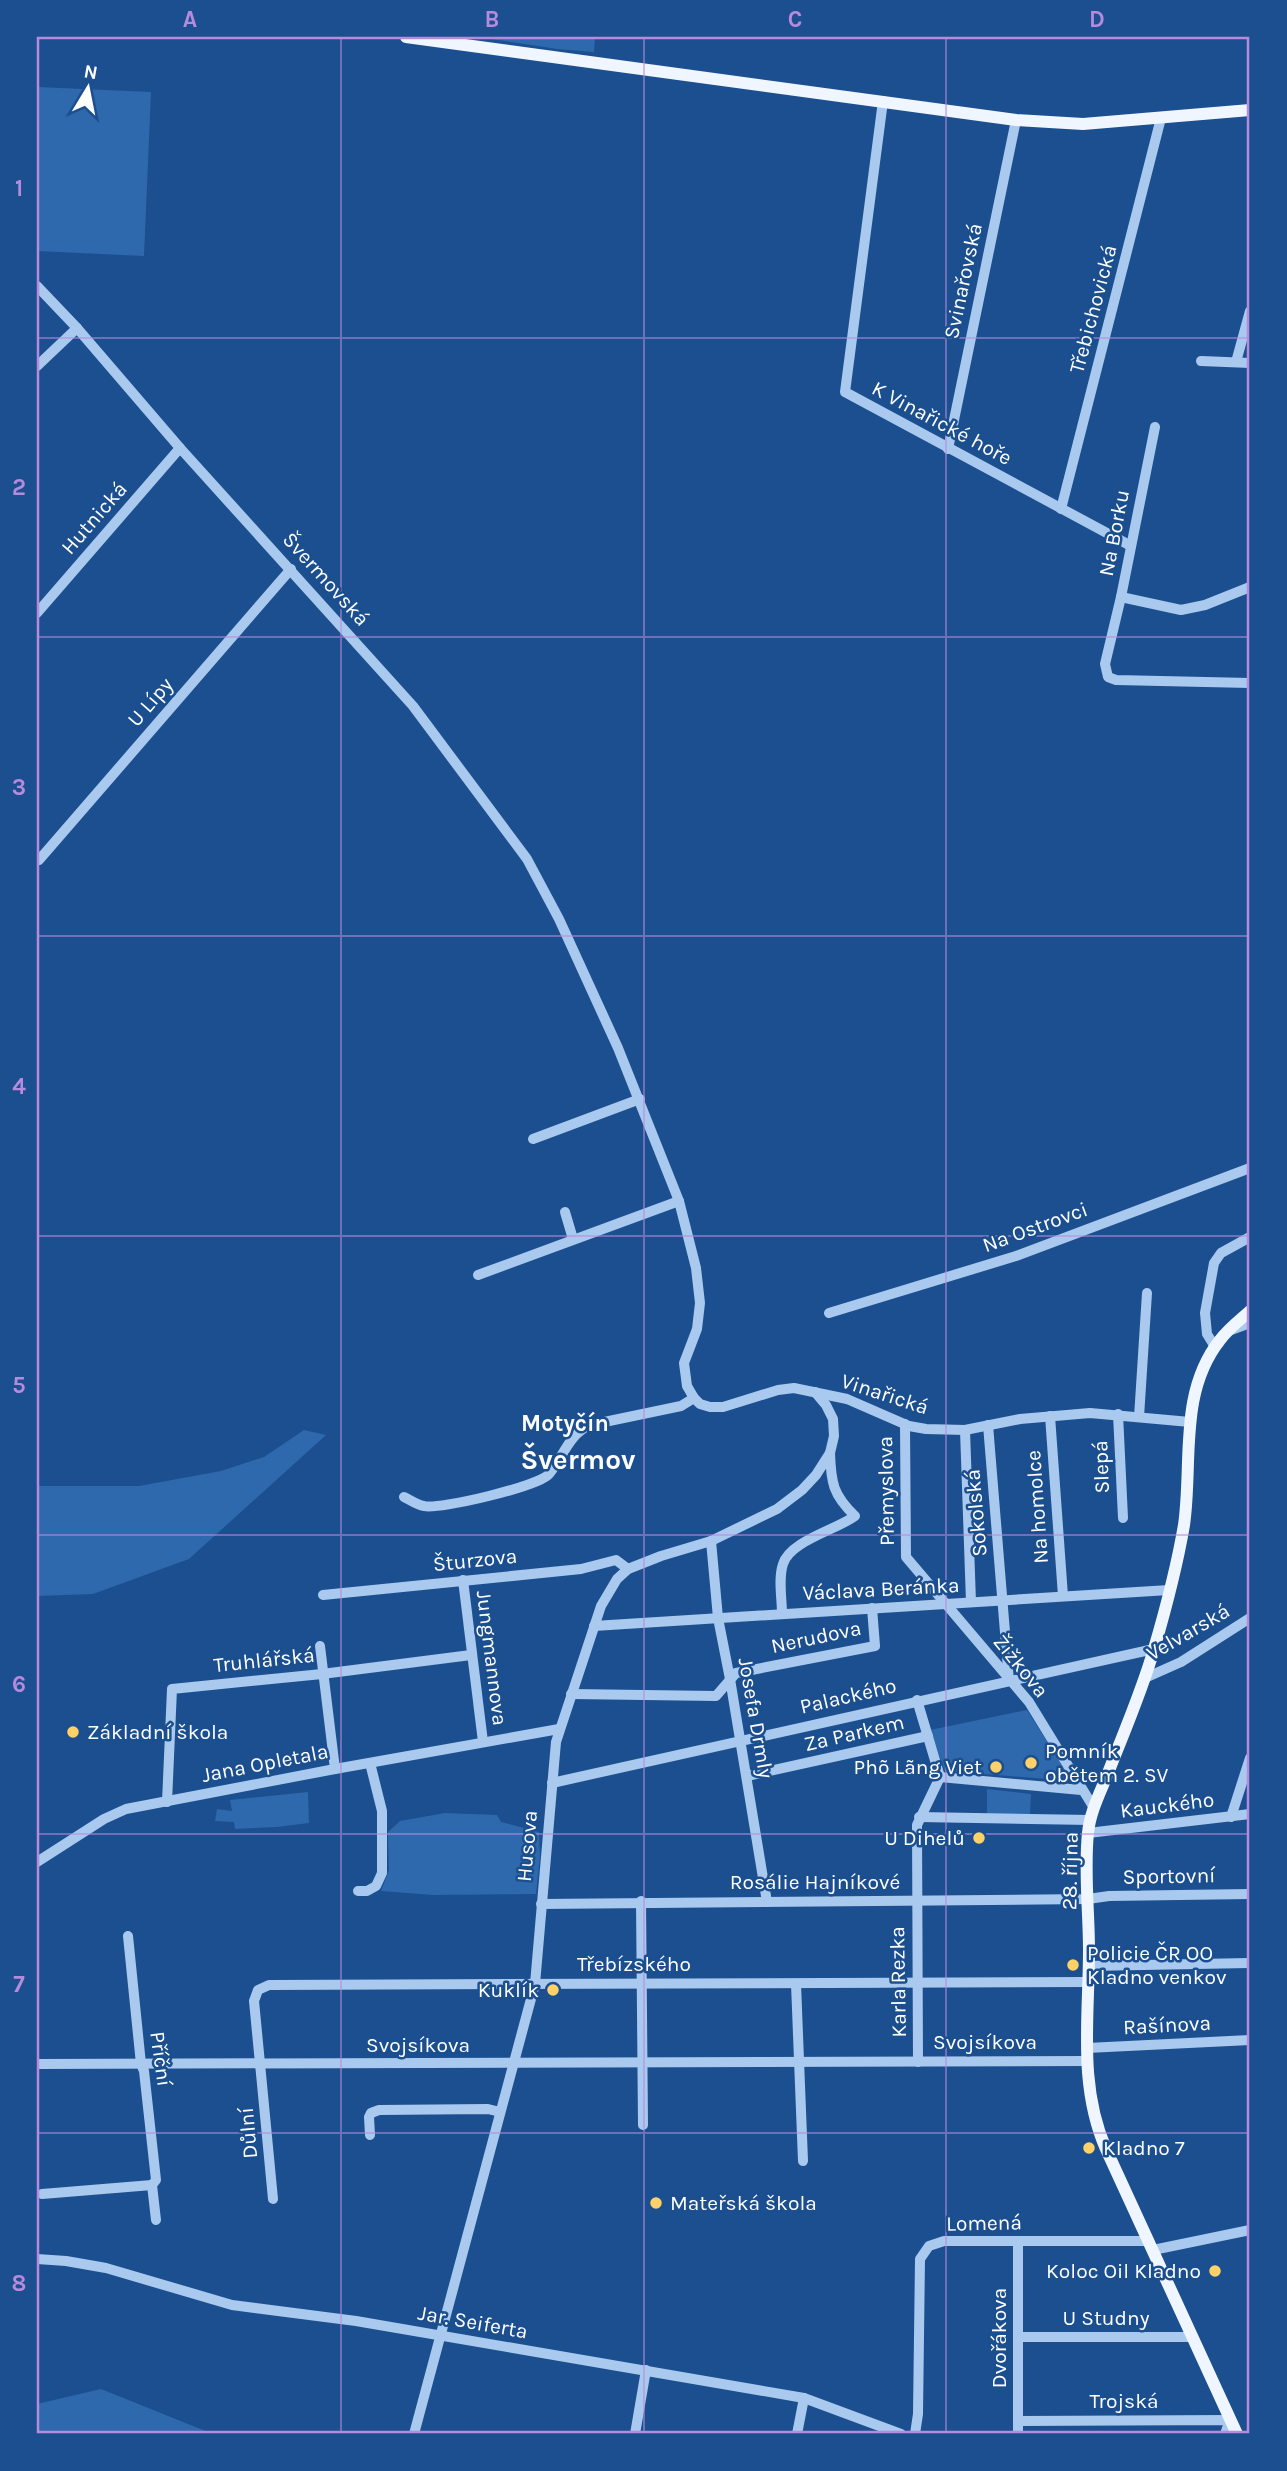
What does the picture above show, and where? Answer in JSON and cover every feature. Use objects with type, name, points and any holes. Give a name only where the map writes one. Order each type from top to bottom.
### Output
[{"type":"main road","points":[[406,37],[1016,120],[1083,124],[1250,110]]},
{"type":"main road","name":"28. října","points":[[1237,2434],[1097,2126],[1090,2097],[1087,2055],[1088,1899],[1091,1820],[1145,1678],[1184,1524],[1194,1395],[1202,1371],[1215,1347],[1250,1311]]},
{"type":"street","name":"K Vinařické hoře","points":[[883,101],[845,392],[1131,546]]},
{"type":"street","name":"Třebichovická","points":[[1061,509],[1161,118]]},
{"type":"street","name":"Svinařovská","points":[[948,449],[1016,120]]},
{"type":"street","name":"Švermovská","points":[[37,286],[413,706],[453,756],[527,859],[559,919],[640,1099]]},
{"type":"street","points":[[1236,362],[1250,311]]},
{"type":"street","points":[[37,366],[77,328]]},
{"type":"street","points":[[1201,361],[1250,363]]},
{"type":"street","name":"Na Borku","points":[[1155,428],[1121,597],[1181,610],[1205,605],[1250,587]]},
{"type":"street","name":"Hutnická","points":[[37,613],[180,448]]},
{"type":"street","name":"U Lípy","points":[[38,858],[291,569]]},
{"type":"street","points":[[1121,597],[1105,664],[1108,677],[1116,680],[1250,682]]},
{"type":"street","points":[[404,1497],[424,1507],[462,1503],[524,1486],[548,1477],[578,1431],[590,1425],[681,1406],[694,1398],[687,1386],[684,1363],[697,1329],[700,1303],[696,1268],[680,1201],[640,1099],[533,1139]]},
{"type":"street","name":"Na Ostrovci","points":[[829,1313],[1016,1255],[1250,1168]]},
{"type":"street","points":[[478,1275],[680,1201]]},
{"type":"street","points":[[565,1212],[573,1239]]},
{"type":"street","points":[[1215,1347],[1207,1334],[1205,1324],[1214,1263],[1222,1253],[1250,1237]]},
{"type":"street","points":[[1139,1417],[1147,1293]]},
{"type":"street","points":[[1229,1331],[1250,1323]]},
{"type":"street","name":"Vinařická","points":[[694,1398],[700,1404],[723,1407],[778,1390],[794,1388],[847,1399],[905,1424],[926,1429],[965,1430],[1050,1416],[1090,1413],[1190,1422]]},
{"type":"street","points":[[782,1614],[781,1573],[785,1558],[800,1544],[855,1517],[836,1495],[831,1476],[830,1453],[834,1436],[833,1419],[815,1392]]},
{"type":"street","name":"Slepá","points":[[1118,1414],[1123,1518]]},
{"type":"street","name":"Na homolce","points":[[1050,1416],[1063,1596]]},
{"type":"street","name":"Přemyslova","points":[[905,1424],[906,1557]]},
{"type":"street","name":"Sokolská","points":[[988,1425],[1009,1681]]},
{"type":"street","points":[[965,1430],[971,1602]]},
{"type":"street","name":"Husova","points":[[414,2434],[535,1984],[559,1730],[608,1592],[628,1569],[711,1541],[777,1509],[809,1483],[830,1453]]},
{"type":"street","name":"Josefa Drmly","points":[[711,1541],[718,1618],[767,1902]]},
{"type":"street","name":"Žižkova","points":[[906,1557],[1028,1702],[1051,1735],[1081,1790],[1091,1820]]},
{"type":"street","name":"Šturzova","points":[[323,1595],[581,1569],[616,1560],[628,1569]]},
{"type":"street","name":"Jungmannova","points":[[463,1580],[483,1742]]},
{"type":"street","name":"Václava Beránka","points":[[594,1626],[1169,1590]]},
{"type":"street","name":"Nerudova","points":[[571,1694],[716,1696],[736,1673],[875,1646],[872,1608]]},
{"type":"street","name":"Velvarská","points":[[1145,1678],[1181,1662],[1250,1619]]},
{"type":"street","points":[[320,1647],[335,1769]]},
{"type":"street","name":"Palackého","points":[[552,1783],[1154,1648]]},
{"type":"street","name":"Truhlářská","points":[[167,1801],[172,1689],[471,1655]]},
{"type":"street","points":[[917,1700],[940,1777],[919,1817]]},
{"type":"street","name":"Jana Opletala","points":[[37,1862],[116,1813],[335,1769],[559,1730]]},
{"type":"street","name":"Za Parkem","points":[[747,1776],[928,1736]]},
{"type":"street","name":"Kauckého","points":[[919,1817],[1091,1820],[1231,1816],[1246,1784],[1250,1758]]},
{"type":"street","points":[[358,1891],[367,1891],[376,1886],[382,1873],[382,1811],[370,1763]]},
{"type":"street","points":[[940,1777],[1081,1790]]},
{"type":"street","points":[[1231,1816],[1250,1815]]},
{"type":"street","name":"Karla Rezka","points":[[918,2062],[916,1902],[919,1817]]},
{"type":"street","name":"Sportovní","points":[[1088,1899],[1109,1896],[1250,1894]]},
{"type":"street","name":"Rosálie Hajníkové","points":[[541,1903],[1088,1899]]},
{"type":"street","points":[[641,1901],[643,2124]]},
{"type":"street","name":"Příční","points":[[128,1936],[156,2180],[152,2185],[156,2220]]},
{"type":"street","points":[[1089,1966],[1250,1963]]},
{"type":"street","name":"Třebízského","points":[[261,2064],[254,1996],[258,1990],[269,1985],[1088,1982]]},
{"type":"street","points":[[796,1984],[803,2161]]},
{"type":"street","name":"Rašínova","points":[[1087,2055],[1250,2040]]},
{"type":"street","name":"Svojsíkova","points":[[37,2064],[918,2062],[1087,2055]]},
{"type":"street","name":"Důlní","points":[[261,2064],[273,2199]]},
{"type":"street","points":[[370,2134],[369,2117],[371,2113],[379,2110],[488,2109],[500,2112]]},
{"type":"street","points":[[42,2194],[152,2185]]},
{"type":"street","name":"Lomená","points":[[915,2434],[918,2414],[920,2259],[929,2246],[944,2241],[1018,2241],[1151,2246],[1250,2230]]},
{"type":"street","name":"Dvořákova","points":[[1018,2241],[1018,2434]]},
{"type":"street","name":"Jar. Seiferta","points":[[37,2259],[66,2260],[106,2267],[232,2305],[356,2321],[804,2398],[901,2434]]},
{"type":"street","name":"U Studny","points":[[1018,2337],[1193,2337]]},
{"type":"street","points":[[635,2434],[646,2370]]},
{"type":"street","points":[[797,2434],[804,2398]]},
{"type":"street","points":[[1225,2434],[1230,2420]]},
{"type":"street","name":"Trojská","points":[[1018,2421],[1230,2420]]},
{"type":"shaded area","points":[[478,37],[595,37],[594,52]]},
{"type":"shaded area","points":[[37,87],[151,92],[144,256],[37,251]]},
{"type":"shaded area","points":[[304,1430],[326,1435],[189,1559],[93,1594],[37,1596],[37,1486],[139,1486],[221,1471],[264,1457]]},
{"type":"shaded area","points":[[1027,1710],[1072,1781],[945,1771],[930,1730]]},
{"type":"shaded area","points":[[987,1789],[1031,1794],[1030,1815],[987,1814]]},
{"type":"shaded area","points":[[308,1792],[309,1823],[235,1829],[234,1822],[215,1821],[217,1809],[232,1811],[230,1800]]},
{"type":"shaded area","points":[[445,1813],[497,1815],[501,1822],[539,1832],[540,1857],[536,1894],[433,1895],[381,1891],[389,1870],[388,1832],[400,1821]]},
{"type":"shaded area","points":[[101,2389],[213,2434],[37,2434],[37,2404]]},
{"type":"place","name":"Základní škola","points":[[73,1732]]},
{"type":"place","name":"Pomník obětem 2. SV","points":[[1031,1763]]},
{"type":"place","name":"Phõ Lãng Viet","points":[[996,1767]]},
{"type":"place","name":"U Dihelů","points":[[979,1838]]},
{"type":"place","name":"Policie ČR OO Kladno venkov","points":[[1073,1965]]},
{"type":"place","name":"Kuklík","points":[[553,1990]]},
{"type":"place","name":"Kladno 7","points":[[1089,2148]]},
{"type":"place","name":"Mateřská škola","points":[[656,2203]]},
{"type":"place","name":"Koloc Oil Kladno","points":[[1215,2271]]},
{"type":"district","name":"Motyčín","points":[[565,1423]]},
{"type":"district","name":"Švermov","points":[[578,1459]]}]
